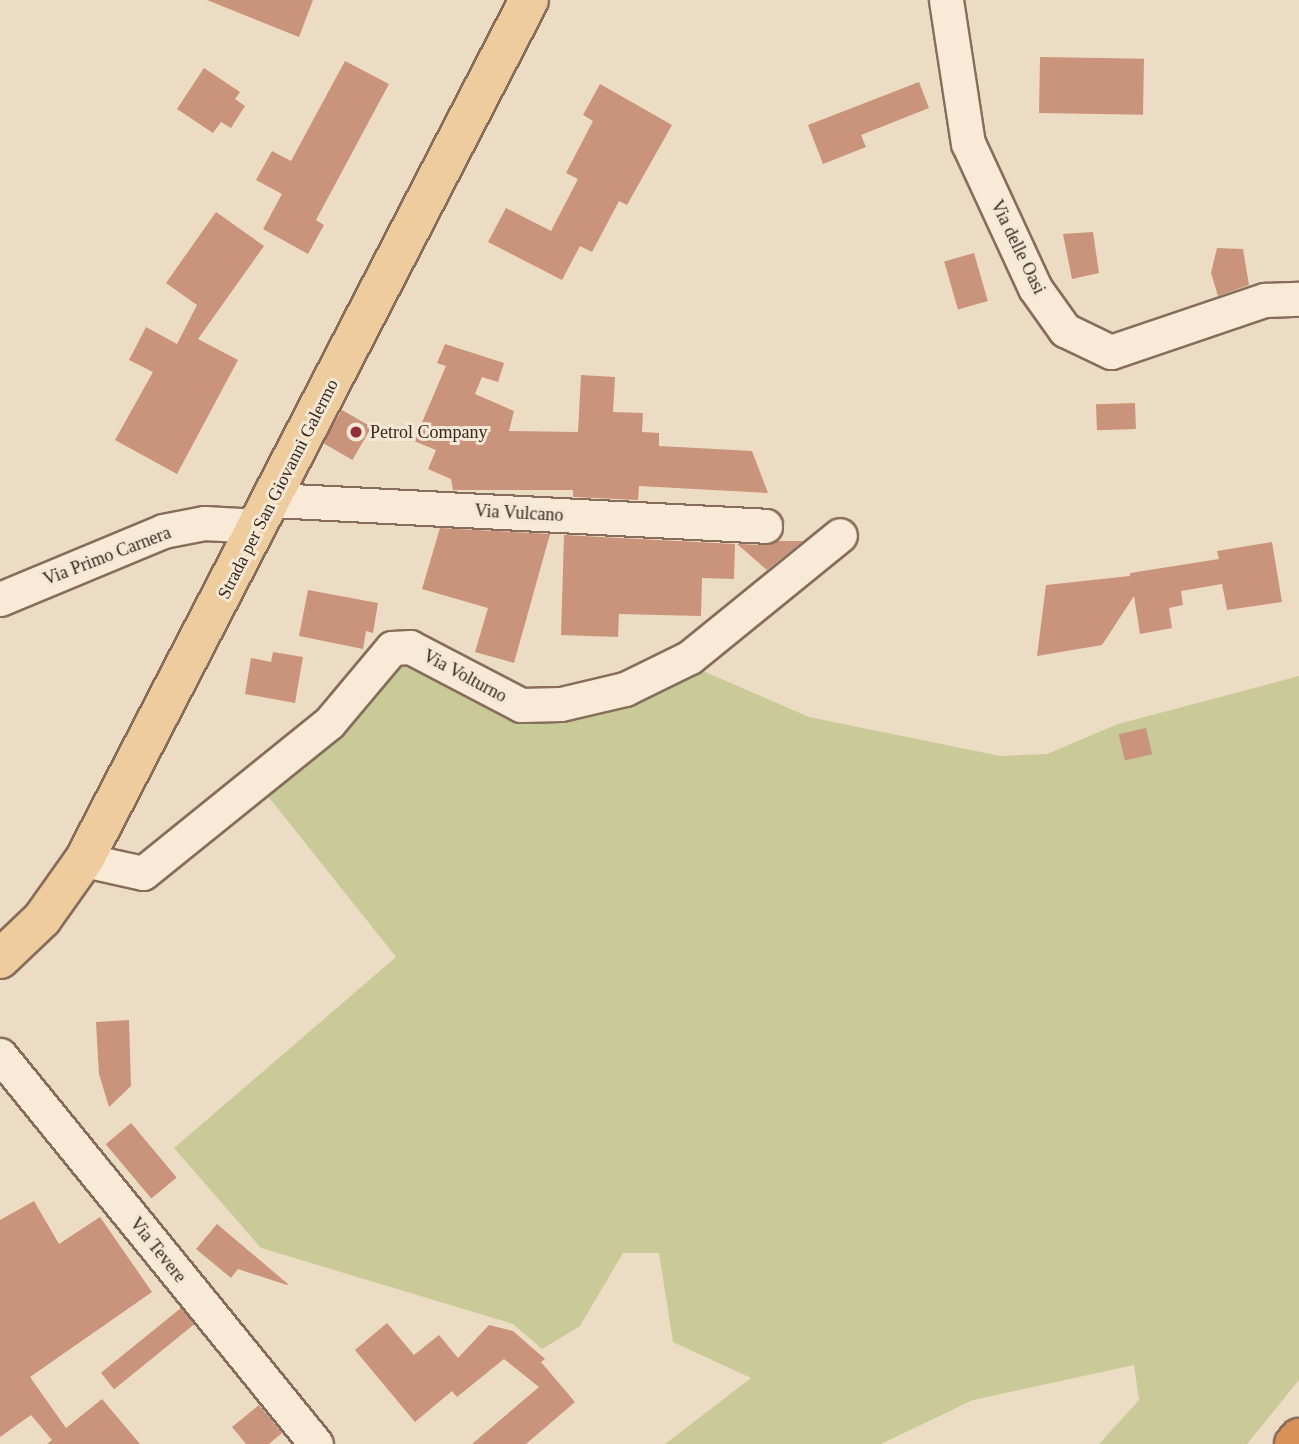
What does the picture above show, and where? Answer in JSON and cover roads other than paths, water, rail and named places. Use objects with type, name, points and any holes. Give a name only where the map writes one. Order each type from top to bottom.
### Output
[{"type":"highway","points":[[1294,1444],[1299,1438]]},
{"type":"main road","name":"Strada per San Giovanni Galermo","points":[[0,959],[42,919],[84,860],[266,513],[529,0]]},
{"type":"street","name":"Via delle Oasi","points":[[946,0],[968,143],[1035,288],[1065,330],[1111,352],[1265,300],[1299,299]]},
{"type":"street","name":"Via Vulcano","points":[[266,513],[765,526]]},
{"type":"street","name":"Via Primo Carnera","points":[[0,599],[163,531],[266,513]]},
{"type":"street","name":"Via Volturno","points":[[84,860],[144,873],[329,723],[392,648],[410,647],[521,705],[561,704],[625,689],[690,657],[840,535]]},
{"type":"street","name":"Via Tevere","points":[[0,1055],[316,1444]]},
{"type":"place","name":"Petrol Company","points":[[356,432]]}]
